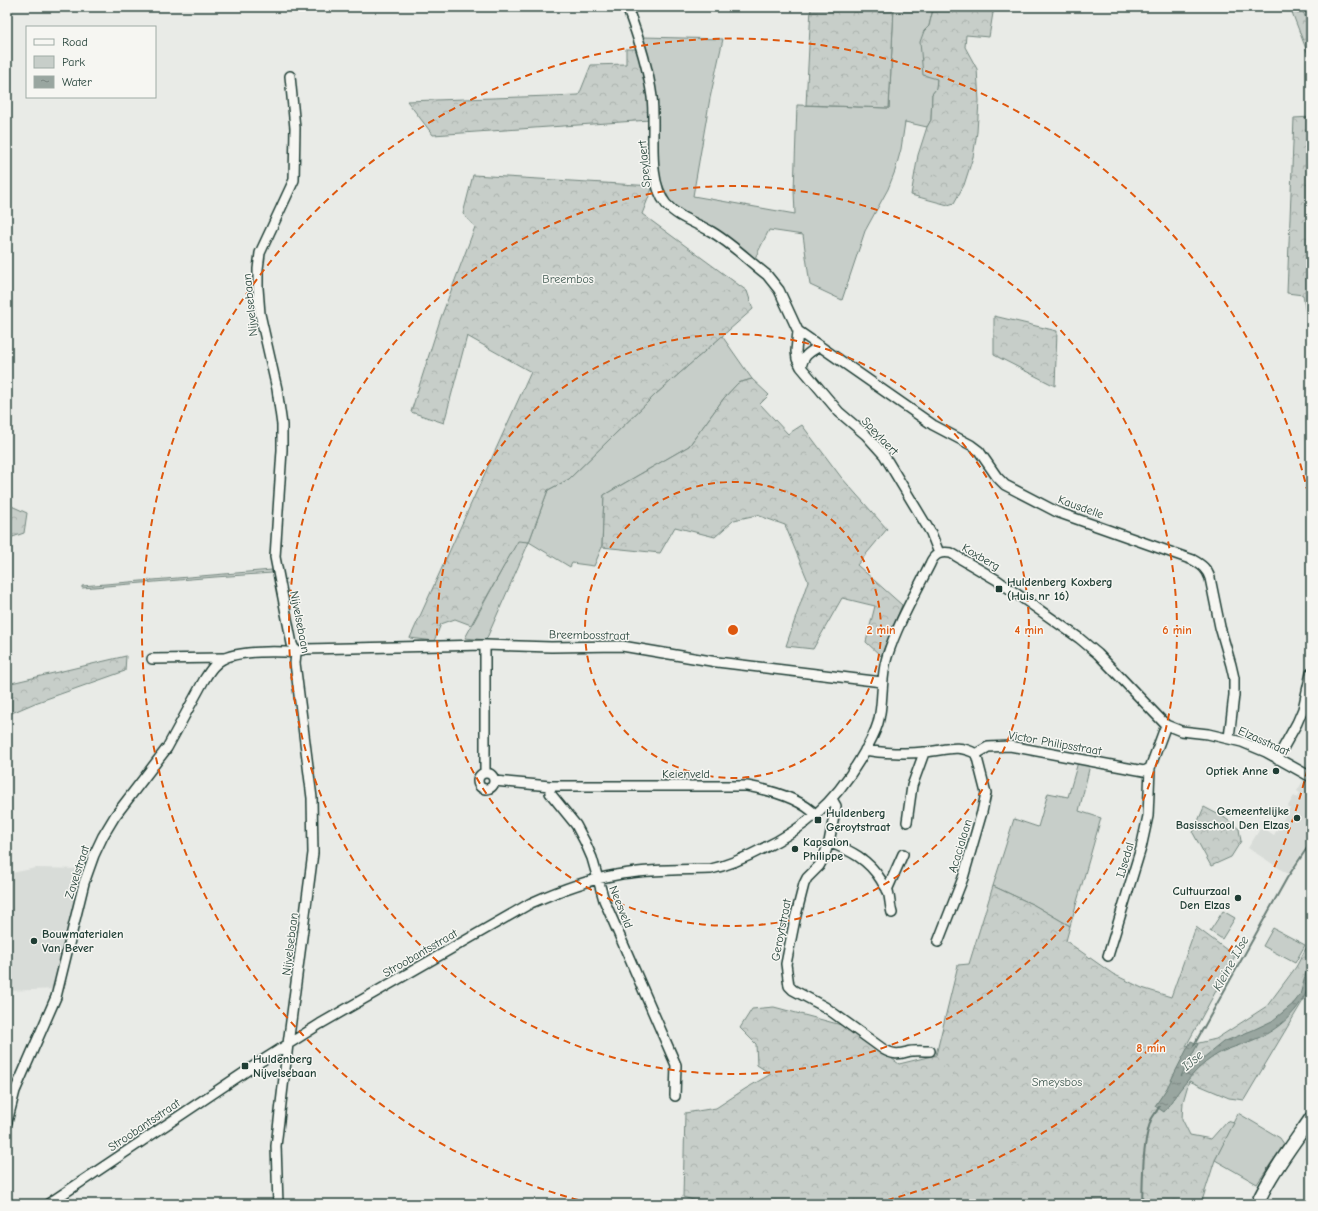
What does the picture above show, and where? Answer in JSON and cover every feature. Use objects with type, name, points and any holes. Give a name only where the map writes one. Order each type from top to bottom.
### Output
[{"type":"main road","points":[[1257,1204],[1272,1174],[1309,1124]]},
{"type":"street","name":"Speylaert","points":[[627,7],[638,34],[652,97],[654,163],[656,184],[660,196],[667,205],[678,214],[713,232],[767,275],[778,290],[798,331],[820,346]]},
{"type":"street","name":"Nijvelsebaan","points":[[278,1204],[276,1146],[313,853],[312,798],[295,663],[296,652],[292,644],[275,557],[282,450],[282,425],[277,389],[260,314],[258,288],[260,253],[294,180],[295,128],[290,76]]},
{"type":"street","name":"Speylaert","points":[[798,331],[796,351],[797,359],[801,367],[839,412],[866,435],[884,455],[931,533],[939,553]]},
{"type":"street","points":[[801,367],[805,355],[820,346]]},
{"type":"street","name":"Kausdelle","points":[[820,346],[933,424],[971,444],[979,451],[997,477],[1005,485],[1057,512],[1193,560],[1204,567],[1210,578],[1220,627],[1232,665],[1234,678],[1234,695],[1229,738]]},
{"type":"street","name":"Koxberg","points":[[939,553],[945,552],[951,554],[984,572],[1024,598],[1071,632],[1104,659],[1166,725],[1182,731]]},
{"type":"street","points":[[832,799],[851,775],[878,723],[883,669],[892,643],[932,559],[939,553]]},
{"type":"street","name":"Breembosstraat","points":[[296,652],[306,649],[485,645],[551,647],[622,646],[717,662],[882,682]]},
{"type":"street","points":[[485,645],[485,773]]},
{"type":"street","points":[[152,659],[224,658],[258,653],[296,652]]},
{"type":"street","name":"Zavelstraat","points":[[7,1122],[15,1091],[56,996],[84,883],[94,854],[103,836],[129,797],[167,748],[210,670],[217,662],[224,658]]},
{"type":"street","points":[[1277,758],[1297,723],[1303,709],[1311,672]]},
{"type":"street","points":[[1150,768],[1166,725]]},
{"type":"street","name":"Elzasstraat","points":[[1182,731],[1229,738],[1254,746],[1311,777]]},
{"type":"street","name":"Victor Philipsstraat","points":[[976,754],[988,747],[1010,746],[1144,771],[1150,768]]},
{"type":"street","points":[[865,750],[874,752],[924,753],[954,748],[969,750],[976,754]]},
{"type":"street","points":[[907,822],[912,786],[924,753]]},
{"type":"street","name":"Acacialaan","points":[[938,942],[963,878],[986,793],[976,754]]},
{"type":"street","name":"IJsedal","points":[[1108,956],[1141,848],[1148,816],[1150,768]]},
{"type":"street","points":[[485,773],[492,776],[494,781],[493,785],[486,790],[479,786],[478,779],[481,774],[485,773]]},
{"type":"street","points":[[494,781],[550,786]]},
{"type":"street","name":"Keienveld","points":[[550,786],[747,786],[766,790],[806,806],[816,815]]},
{"type":"street","name":"Neesveld","points":[[550,786],[550,792],[576,825],[585,842],[592,858],[604,900],[676,1065],[675,1096]]},
{"type":"street","name":"Stroobantsstraat","points":[[48,1204],[320,1024],[531,903],[558,891],[616,875],[711,869],[723,866],[744,858],[803,826],[832,799]]},
{"type":"street","name":"Geroytstraat","points":[[832,799],[836,806],[829,842],[824,857],[819,866],[807,878],[801,893],[786,964],[789,986],[793,990],[825,1007],[883,1050],[891,1054],[930,1051]]},
{"type":"street","points":[[829,842],[858,856],[876,871],[888,890],[892,913]]},
{"type":"street","points":[[888,890],[903,854]]},
{"type":"street","points":[[876,871],[894,876]]},
{"type":"shaded area","name":"Gemeentelijke Basisschool Den Elzas","points":[[1304,779],[1311,783],[1311,839],[1288,874],[1248,848],[1260,829],[1265,829],[1274,835],[1290,808],[1288,806],[1294,796],[1297,798],[1300,793],[1297,791]]},
{"type":"shaded area","points":[[36,868],[85,869],[57,989],[7,991],[7,874]]},
{"type":"green space","points":[[811,7],[894,7],[889,108],[806,105]]},
{"type":"green space","points":[[894,7],[931,7],[933,9],[929,26],[924,31],[937,79],[936,89],[932,94],[931,120],[927,127],[905,122],[901,149],[895,171],[888,189],[865,231],[842,300],[810,285],[803,235],[769,230],[754,260],[727,238],[680,210],[670,201],[658,175],[656,96],[643,37],[723,39],[710,98],[693,196],[795,214],[794,191],[797,105],[889,108]]},
{"type":"green space","points":[[931,7],[994,7],[989,37],[966,35],[965,47],[977,69],[979,101],[977,132],[973,157],[964,185],[954,203],[948,205],[911,195],[918,155],[927,127],[931,120],[932,94],[936,89],[937,79],[923,75],[920,42],[924,31],[929,26],[933,9]]},
{"type":"green space","points":[[1290,7],[1301,7],[1311,30],[1311,62]]},
{"type":"green space","points":[[626,49],[641,49],[647,75],[650,120],[433,135],[407,101],[579,95],[591,65],[626,64]]},
{"type":"green space","points":[[1311,117],[1311,347],[1303,295],[1287,293],[1294,118]]},
{"type":"green space","name":"Breembos","points":[[473,175],[653,186],[642,214],[747,291],[753,309],[656,394],[569,479],[548,490],[529,542],[518,541],[471,625],[455,619],[441,624],[434,641],[410,638],[531,372],[467,336],[444,423],[411,412],[440,320],[475,227],[463,214]]},
{"type":"green space","points":[[994,316],[1057,331],[1055,386],[994,355]]},
{"type":"green space","points":[[722,336],[752,379],[738,383],[724,398],[689,446],[604,495],[602,547],[594,566],[572,563],[570,567],[529,542],[548,490],[569,479],[656,394]]},
{"type":"green space","points":[[752,379],[769,395],[760,404],[788,434],[802,425],[841,477],[887,529],[857,565],[902,605],[881,656],[866,642],[875,606],[842,598],[813,649],[786,646],[808,581],[785,525],[757,515],[734,520],[715,537],[675,527],[660,553],[602,547],[604,495],[689,446],[724,398],[738,383]]},
{"type":"green space","points":[[7,504],[27,513],[24,533],[7,539]]},
{"type":"green space","points":[[518,540],[529,542],[486,640],[465,638]]},
{"type":"green space","points":[[272,570],[272,573],[82,588],[82,586]]},
{"type":"green space","points":[[126,656],[125,671],[35,703],[7,715],[7,684]]},
{"type":"green space","points":[[1078,762],[1090,765],[1079,811],[1101,818],[1070,926],[1034,905],[993,886],[1014,819],[1038,827],[1048,793],[1068,797]]},
{"type":"green space","points":[[1204,807],[1225,818],[1239,829],[1241,841],[1231,857],[1211,866],[1193,833]]},
{"type":"green space","name":"Smeysbos","points":[[993,886],[1034,905],[1070,926],[1066,941],[1113,974],[1142,988],[1171,997],[1196,927],[1235,956],[1186,1046],[1216,1039],[1267,1006],[1296,967],[1311,939],[1310,989],[1244,1100],[1229,1098],[1189,1081],[1183,1102],[1182,1119],[1190,1135],[1211,1139],[1227,1121],[1234,1123],[1215,1160],[1201,1204],[707,1204],[683,1197],[685,1113],[716,1108],[771,1074],[757,1065],[756,1044],[740,1028],[752,1009],[774,1007],[849,1027],[899,1064],[936,1055],[958,965],[969,964]]},
{"type":"green space","points":[[1223,911],[1235,918],[1222,939],[1210,931]]},
{"type":"green space","points":[[1273,928],[1305,945],[1295,963],[1263,946]]},
{"type":"green space","points":[[1238,1113],[1280,1138],[1284,1144],[1257,1184],[1215,1160]]},
{"type":"water","points":[[1311,935],[1312,974],[1304,997],[1292,1014],[1267,1034],[1223,1051],[1205,1063],[1186,1082],[1164,1112],[1155,1106],[1167,1088],[1191,1041],[1198,1044],[1181,1076],[1223,1042],[1272,1021],[1293,1004],[1300,995],[1309,962]]},
{"type":"waterway","name":"Kleine IJse","points":[[1194,1045],[1287,878],[1311,842]]},
{"type":"waterway","name":"IJse","points":[[1142,1204],[1146,1140],[1151,1120],[1159,1107]]},
{"type":"place","name":"Huldenberg Koxberg (Huis nr 16)","points":[[999,589]]},
{"type":"place","name":"Optiek Anne","points":[[1276,771]]},
{"type":"place","name":"Gemeentelijke Basisschool Den Elzas","points":[[1297,818]]},
{"type":"place","name":"Huldenberg Geroytstraat","points":[[818,820]]},
{"type":"place","name":"Kapsalon Philippe","points":[[795,849]]},
{"type":"place","name":"Cultuurzaal Den Elzas","points":[[1238,898]]},
{"type":"place","name":"Bouwmaterialen Van Bever","points":[[34,941]]},
{"type":"place","name":"Huldenberg Nijvelsebaan","points":[[245,1066]]}]
